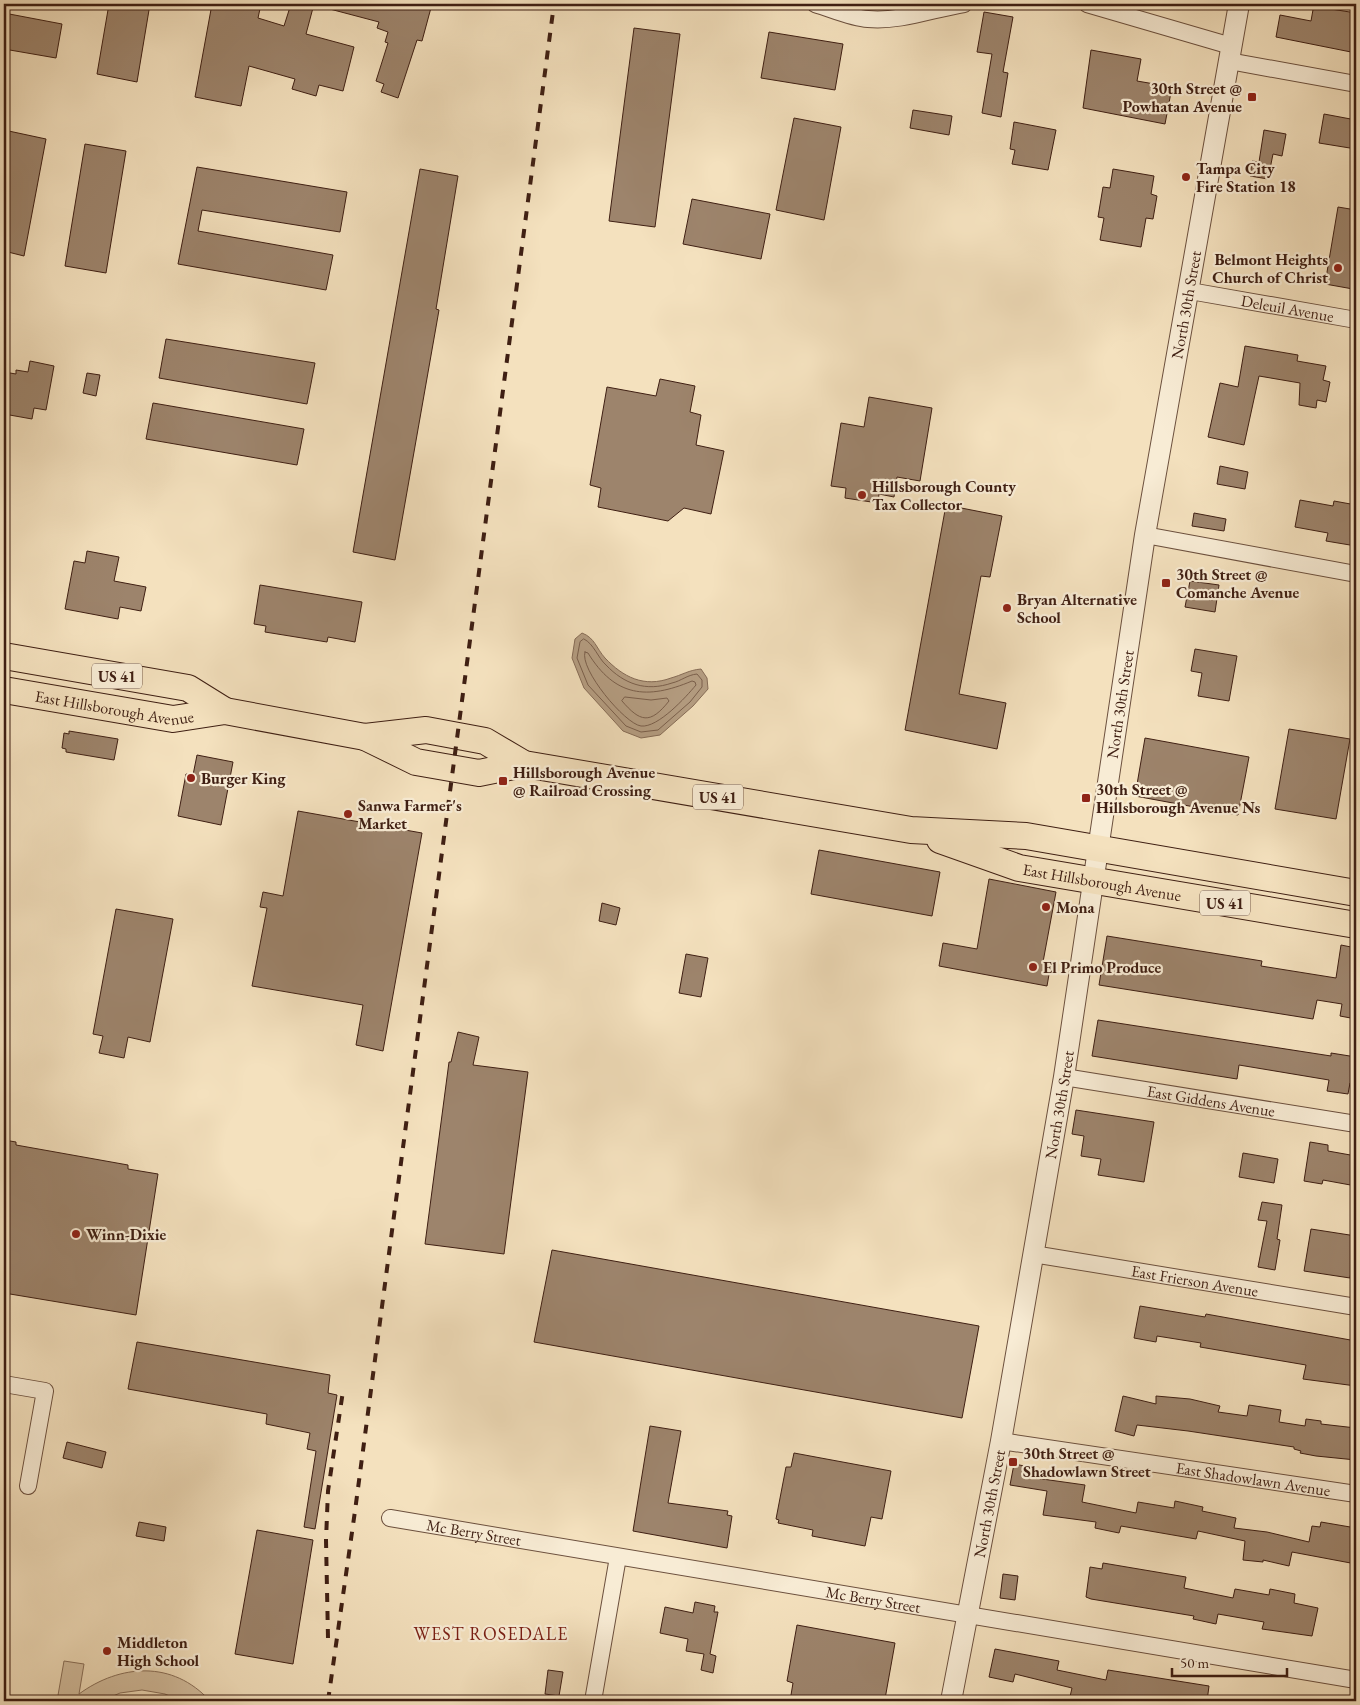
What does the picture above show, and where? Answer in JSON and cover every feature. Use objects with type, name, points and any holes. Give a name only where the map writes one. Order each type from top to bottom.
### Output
[{"type":"main road","name":"East Hillsborough Avenue","points":[[4,656],[188,688],[225,711]]},
{"type":"main road","name":"East Hillsborough Avenue","points":[[4,690],[173,719],[225,711],[364,736],[416,762],[479,773],[524,764],[911,830],[1026,836],[1356,893]]},
{"type":"main road","name":"East Hillsborough Avenue","points":[[911,830],[1019,868],[1356,925]]},
{"type":"street","points":[[815,4],[867,19],[918,15],[934,6],[964,4]]},
{"type":"street","points":[[1087,4],[1230,54],[1356,84]]},
{"type":"street","name":"North 30th Street","points":[[951,1701],[1034,1254],[1064,1077],[1145,535],[1190,291],[1239,4]]},
{"type":"street","name":"Deleuil Avenue","points":[[1190,291],[1356,320]]},
{"type":"street","points":[[1145,535],[1356,574]]},
{"type":"street","name":"East Giddens Avenue","points":[[1064,1077],[1356,1124]]},
{"type":"street","name":"East Frierson Avenue","points":[[1034,1254],[1356,1307]]},
{"type":"street","points":[[4,1384],[45,1391],[28,1486]]},
{"type":"street","name":"East Shadowlawn Avenue","points":[[1000,1441],[1356,1494]]},
{"type":"street","name":"Mc Berry Street","points":[[390,1518],[1356,1680]]},
{"type":"street","points":[[593,1701],[618,1556]]},
{"type":"shaded area","points":[[64,1661],[84,1664],[79,1694],[95,1684],[112,1677],[129,1672],[146,1671],[180,1678],[210,1701],[180,1701],[165,1694],[142,1690],[120,1693],[102,1701],[57,1701]]},
{"type":"water","points":[[582,633],[593,640],[612,665],[635,679],[652,682],[661,681],[701,669],[707,678],[708,689],[693,706],[660,735],[641,738],[623,731],[584,688],[572,658],[575,639]]},
{"type":"building","points":[[109,4],[150,4],[137,82],[97,74]]},
{"type":"building","points":[[212,4],[261,4],[258,18],[284,26],[291,4],[314,4],[306,34],[354,47],[343,91],[319,85],[316,96],[292,89],[295,79],[249,66],[241,106],[195,97]]},
{"type":"building","points":[[327,4],[432,4],[422,41],[417,40],[398,98],[381,92],[384,84],[376,81],[388,43],[385,42],[388,32],[377,28],[379,22],[326,8]]},
{"type":"building","points":[[1314,4],[1332,4],[1331,9],[1356,13],[1356,53],[1276,37],[1280,15],[1311,21]]},
{"type":"building","points":[[984,12],[1013,17],[1003,72],[1008,73],[1001,117],[982,113],[992,54],[977,52]]},
{"type":"building","points":[[4,13],[62,24],[56,58],[4,49]]},
{"type":"building","points":[[634,28],[680,34],[655,227],[609,221]]},
{"type":"building","points":[[769,32],[843,44],[835,90],[761,78]]},
{"type":"building","points":[[1091,50],[1141,59],[1137,81],[1172,87],[1165,124],[1083,108]]},
{"type":"building","points":[[913,110],[952,116],[949,135],[910,128]]},
{"type":"building","points":[[1324,114],[1356,120],[1356,149],[1319,143]]},
{"type":"building","points":[[794,118],[841,127],[824,220],[776,210]]},
{"type":"building","points":[[1014,122],[1056,130],[1048,170],[1012,164],[1015,150],[1010,149]]},
{"type":"building","points":[[4,130],[46,139],[24,256],[4,251]]},
{"type":"building","points":[[1264,130],[1286,134],[1282,156],[1273,154],[1268,179],[1250,176],[1252,161],[1259,162]]},
{"type":"building","points":[[85,144],[126,151],[106,273],[65,266]]},
{"type":"building","points":[[197,167],[347,192],[340,232],[202,210],[198,231],[333,255],[326,290],[178,264]]},
{"type":"building","points":[[420,169],[458,176],[436,309],[439,310],[395,560],[353,552]]},
{"type":"building","points":[[1113,169],[1154,176],[1151,194],[1157,196],[1153,219],[1146,218],[1141,247],[1100,240],[1104,218],[1098,217],[1103,187],[1110,188]]},
{"type":"building","points":[[692,199],[770,214],[761,259],[683,244]]},
{"type":"building","points":[[1338,207],[1356,210],[1356,272],[1353,289],[1325,284]]},
{"type":"building","points":[[166,339],[315,363],[307,404],[159,378]]},
{"type":"building","points":[[1245,346],[1298,355],[1297,361],[1326,366],[1323,380],[1330,382],[1326,402],[1317,400],[1316,408],[1299,405],[1300,383],[1259,376],[1244,445],[1208,437],[1220,383],[1238,387]]},
{"type":"building","points":[[30,361],[54,366],[46,410],[34,408],[32,419],[4,414],[4,372],[16,374],[16,370],[28,372]]},
{"type":"building","points":[[87,373],[100,375],[96,396],[83,393]]},
{"type":"building","points":[[660,379],[695,386],[690,412],[701,415],[696,445],[724,451],[711,514],[684,508],[668,521],[598,507],[601,488],[590,485],[607,387],[656,396]]},
{"type":"building","points":[[869,397],[932,408],[920,481],[897,477],[894,497],[879,494],[878,503],[845,498],[846,488],[831,486],[841,423],[864,427]]},
{"type":"building","points":[[153,403],[304,429],[297,465],[146,439]]},
{"type":"building","points":[[1220,466],[1248,472],[1245,489],[1217,484]]},
{"type":"building","points":[[1300,500],[1333,506],[1334,501],[1356,505],[1356,546],[1326,541],[1328,533],[1295,527]]},
{"type":"building","points":[[946,505],[1002,516],[990,577],[981,576],[959,694],[1006,703],[997,749],[905,730]]},
{"type":"building","points":[[1194,513],[1226,519],[1224,531],[1192,526]]},
{"type":"building","points":[[87,551],[119,557],[114,581],[146,587],[141,611],[120,607],[118,619],[65,609],[74,561],[85,563]]},
{"type":"building","points":[[1190,581],[1219,585],[1215,612],[1185,607]]},
{"type":"building","points":[[260,585],[362,602],[355,642],[328,637],[327,642],[265,632],[266,626],[254,624]]},
{"type":"building","points":[[1195,649],[1237,656],[1229,701],[1198,696],[1202,673],[1191,671]]},
{"type":"building","points":[[1289,729],[1350,739],[1336,819],[1275,809]]},
{"type":"building","points":[[69,731],[118,739],[114,760],[66,752],[66,749],[62,748],[64,733],[69,734]]},
{"type":"building","points":[[1145,738],[1249,757],[1238,815],[1135,796]]},
{"type":"building","points":[[197,755],[233,762],[221,825],[178,816],[186,774],[193,775]]},
{"type":"building","points":[[298,811],[422,833],[383,1051],[356,1045],[363,1005],[252,986],[267,908],[260,907],[263,892],[283,896]]},
{"type":"building","points":[[819,850],[940,872],[932,916],[811,894]]},
{"type":"building","points":[[989,879],[1056,892],[1043,962],[1051,963],[1047,986],[939,966],[943,943],[977,949]]},
{"type":"building","points":[[602,903],[620,908],[616,925],[599,921]]},
{"type":"building","points":[[116,909],[173,919],[150,1042],[128,1037],[124,1058],[99,1053],[103,1036],[93,1034]]},
{"type":"building","points":[[1107,936],[1262,961],[1261,966],[1336,978],[1341,945],[1356,948],[1356,1019],[1340,1016],[1342,1004],[1317,1000],[1313,1019],[1099,985]]},
{"type":"building","points":[[686,954],[708,958],[701,997],[679,993]]},
{"type":"building","points":[[1098,1020],[1331,1056],[1331,1053],[1356,1057],[1356,1084],[1350,1083],[1348,1094],[1327,1091],[1329,1080],[1239,1065],[1237,1079],[1092,1056]]},
{"type":"building","points":[[458,1032],[479,1037],[473,1065],[528,1072],[504,1254],[425,1244],[449,1062],[451,1062]]},
{"type":"building","points":[[1076,1110],[1154,1122],[1144,1182],[1098,1175],[1101,1159],[1081,1156],[1084,1136],[1072,1134]]},
{"type":"building","name":"Winn-Dixie","points":[[4,1140],[16,1142],[16,1145],[128,1165],[128,1169],[158,1174],[136,1315],[4,1293]]},
{"type":"building","points":[[1310,1142],[1328,1145],[1328,1151],[1356,1156],[1356,1186],[1323,1180],[1322,1184],[1304,1181]]},
{"type":"building","points":[[1243,1153],[1278,1159],[1274,1183],[1239,1177]]},
{"type":"building","points":[[1262,1202],[1282,1205],[1277,1239],[1280,1240],[1275,1270],[1258,1267],[1267,1221],[1258,1220]]},
{"type":"building","points":[[1311,1229],[1356,1236],[1350,1278],[1304,1271]]},
{"type":"building","points":[[552,1250],[979,1326],[962,1418],[534,1342]]},
{"type":"building","points":[[1140,1306],[1205,1317],[1206,1314],[1356,1341],[1356,1386],[1303,1379],[1306,1365],[1200,1347],[1201,1343],[1157,1336],[1156,1342],[1134,1338]]},
{"type":"building","points":[[137,1342],[330,1375],[328,1393],[337,1395],[315,1529],[304,1527],[316,1451],[307,1449],[310,1433],[266,1424],[267,1414],[128,1389]]},
{"type":"building","points":[[1123,1396],[1156,1404],[1156,1396],[1190,1399],[1220,1406],[1218,1412],[1247,1416],[1249,1405],[1281,1410],[1279,1422],[1305,1426],[1306,1419],[1321,1421],[1321,1424],[1356,1428],[1356,1460],[1316,1456],[1300,1453],[1301,1451],[1294,1449],[1294,1447],[1188,1431],[1137,1425],[1134,1436],[1115,1431]]},
{"type":"building","points":[[650,1426],[681,1431],[668,1503],[728,1511],[727,1515],[732,1516],[727,1548],[633,1531]]},
{"type":"building","points":[[67,1442],[106,1452],[102,1468],[63,1458]]},
{"type":"building","points":[[794,1453],[891,1471],[882,1519],[871,1517],[865,1546],[812,1536],[813,1530],[778,1523],[779,1520],[776,1519],[786,1467],[791,1467]]},
{"type":"building","points":[[1014,1464],[1030,1467],[1028,1477],[1085,1485],[1082,1502],[1136,1513],[1138,1502],[1174,1508],[1175,1501],[1203,1507],[1202,1511],[1236,1518],[1234,1528],[1267,1532],[1309,1542],[1312,1526],[1320,1527],[1321,1522],[1356,1528],[1356,1564],[1292,1552],[1289,1566],[1263,1560],[1263,1562],[1243,1560],[1245,1541],[1198,1531],[1196,1539],[1121,1526],[1119,1533],[1095,1528],[1096,1522],[1043,1515],[1047,1491],[1010,1485]]},
{"type":"building","points":[[139,1522],[166,1527],[164,1541],[136,1536]]},
{"type":"building","points":[[257,1530],[313,1540],[293,1664],[235,1654]]},
{"type":"building","points":[[1103,1563],[1186,1577],[1184,1588],[1233,1598],[1235,1589],[1269,1595],[1270,1589],[1295,1594],[1294,1603],[1318,1608],[1312,1636],[1262,1629],[1264,1622],[1218,1614],[1216,1624],[1193,1619],[1194,1616],[1086,1597],[1090,1567],[1102,1569]]},
{"type":"building","points":[[1003,1574],[1018,1576],[1015,1600],[1000,1598]]},
{"type":"building","points":[[695,1602],[715,1606],[714,1612],[718,1612],[710,1654],[716,1656],[713,1673],[701,1670],[704,1654],[686,1651],[688,1639],[660,1633],[665,1607],[693,1613]]},
{"type":"building","points":[[797,1625],[895,1643],[885,1699],[867,1696],[866,1701],[790,1701],[793,1683],[787,1681]]},
{"type":"building","points":[[995,1649],[1059,1661],[1057,1670],[1106,1680],[1108,1670],[1209,1686],[1207,1701],[1069,1701],[1072,1688],[1015,1674],[1013,1682],[989,1677]]},
{"type":"building","points":[[548,1670],[563,1672],[559,1696],[545,1694]]},
{"type":"railway","points":[[328,1701],[355,1511],[554,4]]},
{"type":"railway","points":[[328,1638],[326,1540],[328,1491],[343,1391]]},
{"type":"place","name":"30th Street @ Powhatan Avenue","points":[[1252,97]]},
{"type":"place","name":"Tampa City Fire Station 18","points":[[1186,177]]},
{"type":"place","name":"Belmont Heights Church of Christ","points":[[1338,268]]},
{"type":"place","name":"Hillsborough County Tax Collector","points":[[862,495]]},
{"type":"place","name":"30th Street @ Comanche Avenue","points":[[1166,583]]},
{"type":"place","name":"Bryan Alternative School","points":[[1007,608]]},
{"type":"place","name":"Burger King","points":[[191,778]]},
{"type":"place","name":"Hillsborough Avenue @ Railroad Crossing","points":[[503,781]]},
{"type":"place","name":"30th Street @ Hillsborough Avenue Ns","points":[[1086,798]]},
{"type":"place","name":"Sanwa Farmer's Market","points":[[348,814]]},
{"type":"place","name":"Mona","points":[[1046,907]]},
{"type":"place","name":"El Primo Produce","points":[[1033,967]]},
{"type":"place","name":"Winn-Dixie","points":[[76,1234]]},
{"type":"place","name":"30th Street @ Shadowlawn Street","points":[[1013,1462]]},
{"type":"place","name":"Middleton High School","points":[[107,1651]]},
{"type":"district","name":"WEST ROSEDALE","points":[[491,1633]]}]
